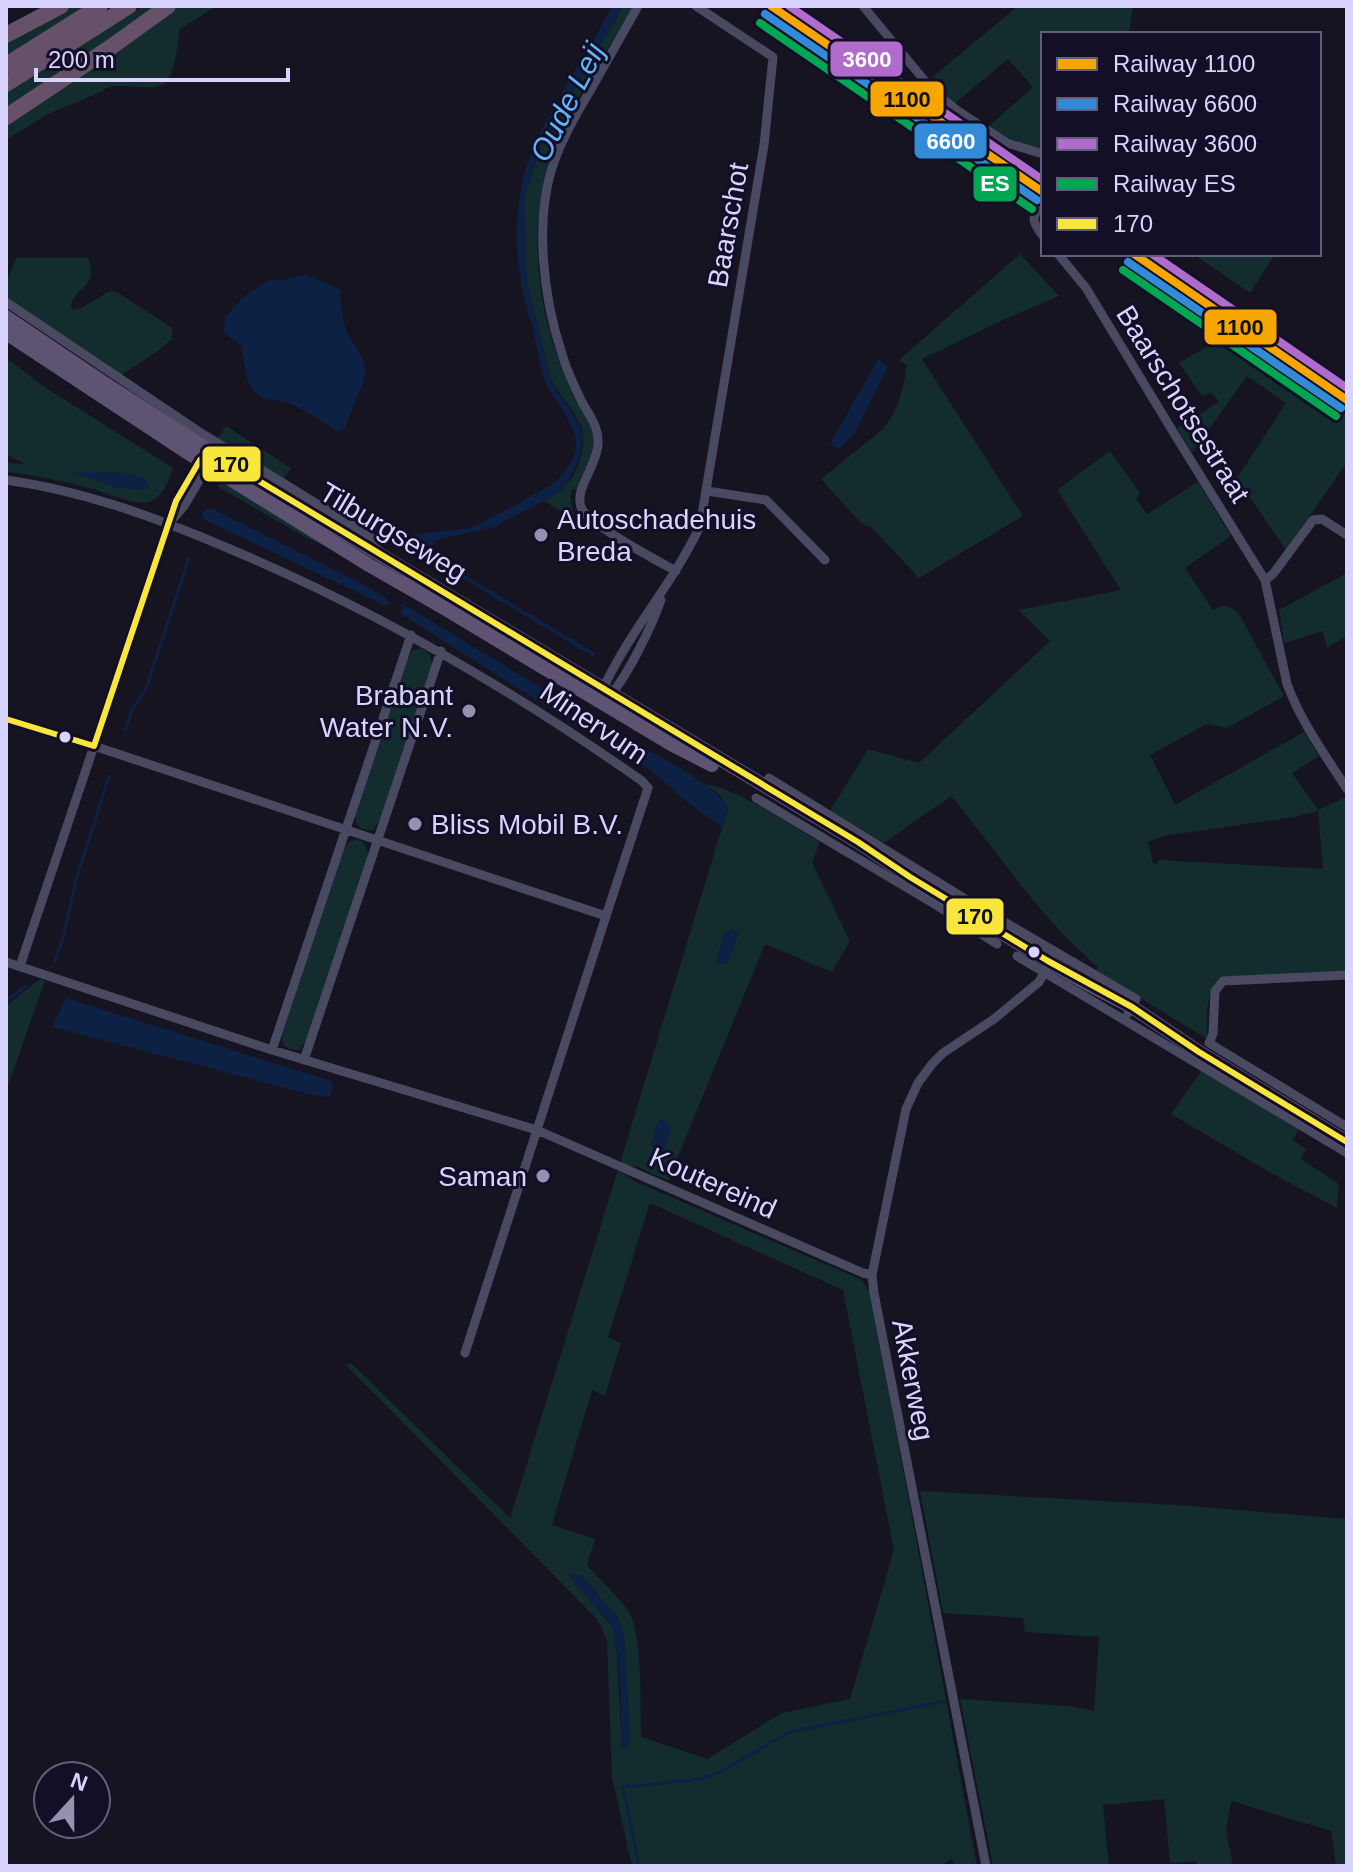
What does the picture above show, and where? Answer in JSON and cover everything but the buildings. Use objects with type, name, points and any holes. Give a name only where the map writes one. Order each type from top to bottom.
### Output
[{"type":"highway","points":[[6,35],[61,6]]},
{"type":"highway","points":[[6,65],[100,6]]},
{"type":"highway","points":[[6,84],[129,6]]},
{"type":"highway","points":[[6,117],[168,6]]},
{"type":"main road","name":"Tilburgseweg","points":[[6,317],[207,459]]},
{"type":"main road","name":"Tilburgseweg","points":[[6,333],[207,459],[760,787],[859,842],[908,882],[1046,966],[1084,982],[1107,1001],[1204,1048],[1347,1142]]},
{"type":"street","points":[[638,6],[570,125],[553,165],[544,202],[545,282],[548,309],[562,355],[599,440],[596,459],[580,493],[580,505],[585,515],[597,524],[676,571]]},
{"type":"street","name":"Baarschot","points":[[605,695],[653,621],[664,589],[700,526],[764,145],[773,57],[696,6]]},
{"type":"street","points":[[863,6],[934,92],[1007,143],[1041,153]]},
{"type":"street","points":[[1041,204],[1033,218],[1033,224],[1041,234]]},
{"type":"street","name":"Baarschotsestraat","points":[[1060,256],[1086,288],[1265,580],[1291,695],[1347,789]]},
{"type":"street","name":"Tilburgseweg","points":[[6,302],[198,431],[379,542]]},
{"type":"street","points":[[20,966],[176,501],[207,459]]},
{"type":"street","name":"Minervum","points":[[6,480],[79,496],[169,524],[286,573],[441,651],[592,745],[648,788],[465,1353]]},
{"type":"street","points":[[707,491],[766,500],[825,560]]},
{"type":"street","points":[[1265,580],[1273,574],[1313,520],[1322,519],[1347,535]]},
{"type":"street","points":[[272,1050],[411,635]]},
{"type":"street","points":[[304,1060],[441,651]]},
{"type":"street","points":[[6,719],[606,916]]},
{"type":"street","points":[[760,787],[908,882],[997,944]]},
{"type":"street","points":[[859,842],[972,903],[1136,999],[1130,1010]]},
{"type":"street","points":[[1017,956],[1046,966],[1347,1153]]},
{"type":"street","points":[[6,962],[272,1050],[537,1130]]},
{"type":"street","name":"Akkerweg","points":[[986,1866],[872,1275],[906,1109],[918,1083],[943,1053],[994,1019],[1039,982],[1046,966]]},
{"type":"street","points":[[1347,975],[1223,981],[1215,991],[1213,1034],[1204,1048],[1347,1127]]},
{"type":"street","name":"Koutereind","points":[[537,1130],[872,1275]]},
{"type":"green space","points":[[70,6],[88,6],[6,57],[6,41]]},
{"type":"green space","points":[[144,6],[159,6],[6,109],[6,93]]},
{"type":"green space","points":[[172,6],[217,6],[180,29],[173,67],[164,84],[110,87],[48,114],[6,140],[6,122]]},
{"type":"green space","points":[[623,6],[633,6],[577,100],[572,101],[561,95],[564,89],[572,94]]},
{"type":"green space","points":[[1018,6],[1133,6],[1129,32],[1041,32],[1041,150],[988,127],[1033,87],[1008,59],[954,104],[930,79]]},
{"type":"green space","points":[[556,105],[568,116],[545,176],[538,240],[539,272],[551,336],[593,438],[588,465],[576,490],[572,489],[571,492],[572,518],[544,501],[563,488],[574,474],[582,449],[583,433],[550,377],[527,281],[524,209],[525,195],[542,143],[558,115],[551,113]]},
{"type":"green space","points":[[1020,254],[1059,296],[922,359],[1023,516],[919,578],[871,527],[861,523],[821,479],[888,422],[904,383],[907,366],[899,360]]},
{"type":"green space","points":[[1196,256],[1274,256],[1250,293]]},
{"type":"green space","points":[[16,258],[88,258],[91,276],[73,300],[73,310],[115,291],[165,323],[172,329],[172,339],[120,376],[6,299],[6,283]]},
{"type":"green space","points":[[1241,327],[1347,399],[1347,462],[1286,550],[1237,478],[1286,403],[1247,376],[1192,453],[1177,428],[1219,402],[1211,392],[1202,396],[1179,363]]},
{"type":"green space","points":[[6,358],[46,388],[173,468],[158,497],[142,503],[72,484],[6,472],[6,463],[25,464],[6,454]],"holes":[[[76,473],[130,474],[145,490],[117,487]]]},
{"type":"green space","points":[[226,426],[291,468],[283,480],[217,439]]},
{"type":"green space","points":[[1110,451],[1140,493],[1136,499],[1147,514],[1198,482],[1231,536],[1185,568],[1213,610],[1226,606],[1239,614],[1284,696],[1227,728],[1207,724],[1150,755],[1175,805],[1304,732],[1319,756],[1292,773],[1318,810],[1347,799],[1347,974],[1222,978],[1209,997],[1207,1039],[1096,971],[1098,967],[1057,928],[951,796],[884,843],[830,811],[868,749],[919,763],[1050,641],[1019,610],[1121,590],[1057,490]],"holes":[[[1318,811],[1323,869],[1158,860],[1157,864],[1153,864],[1148,842],[1163,836]]]},
{"type":"green space","points":[[221,479],[352,559],[303,536],[217,486]]},
{"type":"green space","points":[[1347,573],[1347,636],[1327,648],[1323,631],[1284,643],[1279,610]]},
{"type":"green space","points":[[423,649],[430,655],[433,667],[381,818],[373,830],[365,829],[357,824],[355,814],[407,659],[413,650]]},
{"type":"green space","points":[[705,784],[748,800],[820,842],[812,863],[850,941],[832,972],[765,944],[668,1181],[638,1167],[620,1163],[728,808],[720,795]]},
{"type":"green space","points":[[353,839],[363,842],[368,858],[308,1038],[299,1050],[291,1049],[283,1044],[282,1034],[343,850]]},
{"type":"green space","points":[[40,979],[45,981],[6,1091],[6,1006]]},
{"type":"green space","points":[[1202,1070],[1299,1129],[1293,1140],[1306,1149],[1301,1159],[1339,1184],[1337,1208],[1171,1114]]},
{"type":"green space","points":[[618,1170],[634,1181],[862,1280],[870,1292],[977,1866],[956,1866],[951,1859],[941,1866],[632,1866],[612,1777],[607,1641],[602,1628],[596,1618],[345,1364],[352,1364],[510,1518]],"holes":[[[650,1203],[843,1290],[894,1550],[850,1699],[782,1713],[707,1759],[641,1737],[639,1654],[629,1612],[587,1565],[595,1539],[552,1525],[592,1390],[605,1396],[621,1343],[608,1337]],[[569,1574],[582,1576],[617,1617],[624,1634],[630,1742],[622,1749],[613,1628]]]},
{"type":"green space","points":[[920,1491],[1177,1505],[1347,1519],[1347,1866],[1336,1866],[1331,1831],[1231,1801],[1226,1830],[1233,1866],[1197,1866],[1196,1861],[1170,1863],[1164,1799],[1103,1805],[1109,1866],[993,1866],[960,1699],[1069,1706],[1094,1711],[1099,1637],[1025,1632],[1023,1618],[943,1613]]},
{"type":"water","points":[[613,6],[623,6],[572,94],[564,90],[564,89]]},
{"type":"water","points":[[553,112],[558,115],[542,143],[525,195],[527,281],[550,377],[579,424],[583,438],[579,459],[566,485],[553,496],[494,527],[436,540],[432,549],[433,556],[595,653],[594,657],[405,544],[399,542],[395,545],[401,536],[469,528],[479,524],[552,485],[565,472],[574,456],[576,444],[572,428],[542,372],[523,293],[517,252],[523,179],[535,144]]},
{"type":"water","points":[[303,275],[340,290],[346,329],[364,362],[365,374],[361,387],[345,428],[339,432],[297,407],[258,395],[247,377],[241,345],[224,333],[225,317],[245,296],[270,280]]},
{"type":"water","points":[[878,359],[888,367],[856,431],[839,449],[830,444]]},
{"type":"water","points":[[72,472],[134,475],[145,480],[148,487],[145,490],[117,487]]},
{"type":"water","points":[[207,508],[364,585],[390,603],[384,605],[205,520],[201,515]]},
{"type":"water","points":[[403,604],[598,722],[598,728],[590,734],[401,614]]},
{"type":"water","points":[[614,732],[677,766],[721,798],[728,808],[722,827],[647,767],[627,759],[604,742]]},
{"type":"water","points":[[732,929],[739,933],[728,962],[722,965],[716,961],[724,934]]},
{"type":"water","points":[[66,998],[331,1081],[330,1097],[316,1096],[52,1027]]},
{"type":"water","points":[[661,1118],[672,1127],[664,1150],[650,1146]]},
{"type":"water","points":[[571,1574],[582,1576],[617,1617],[624,1634],[630,1742],[622,1749],[621,1701],[613,1632],[608,1620],[569,1577]]},
{"type":"waterway","name":"Oude Leij","points":[[554,117],[569,89]]},
{"type":"waterway","points":[[125,730],[133,708],[146,689],[189,558]]},
{"type":"waterway","points":[[55,961],[77,877],[109,776]]},
{"type":"waterway","points":[[6,1001],[26,986]]},
{"type":"waterway","points":[[639,1866],[623,1787],[703,1779],[789,1732],[945,1701]]},
{"type":"rail line","name":"1100","points":[[771,6],[1041,191]]},
{"type":"rail line","name":"3600","points":[[789,6],[1041,179]]},
{"type":"rail line","name":"6600","points":[[765,14],[1037,200]]},
{"type":"rail line","name":"ES","points":[[760,23],[1032,209]]},
{"type":"rail line","name":"1100","points":[[1137,256],[1347,400]]},
{"type":"rail line","name":"3600","points":[[1155,256],[1347,388]]},
{"type":"rail line","name":"6600","points":[[1128,262],[1341,408]]},
{"type":"rail line","name":"ES","points":[[1123,270],[1336,416]]},
{"type":"transit line","name":"170","points":[[6,719],[94,746],[176,501],[200,460],[211,452],[858,842],[1048,961],[1132,1007],[1199,1052],[1347,1142]]},
{"type":"place","name":"Autoschadehuis Breda","points":[[541,535]]},
{"type":"place","name":"Brabant Water N.V.","points":[[469,711]]},
{"type":"place","name":"Bliss Mobil B.V.","points":[[415,824]]},
{"type":"place","name":"Saman","points":[[543,1176]]}]
